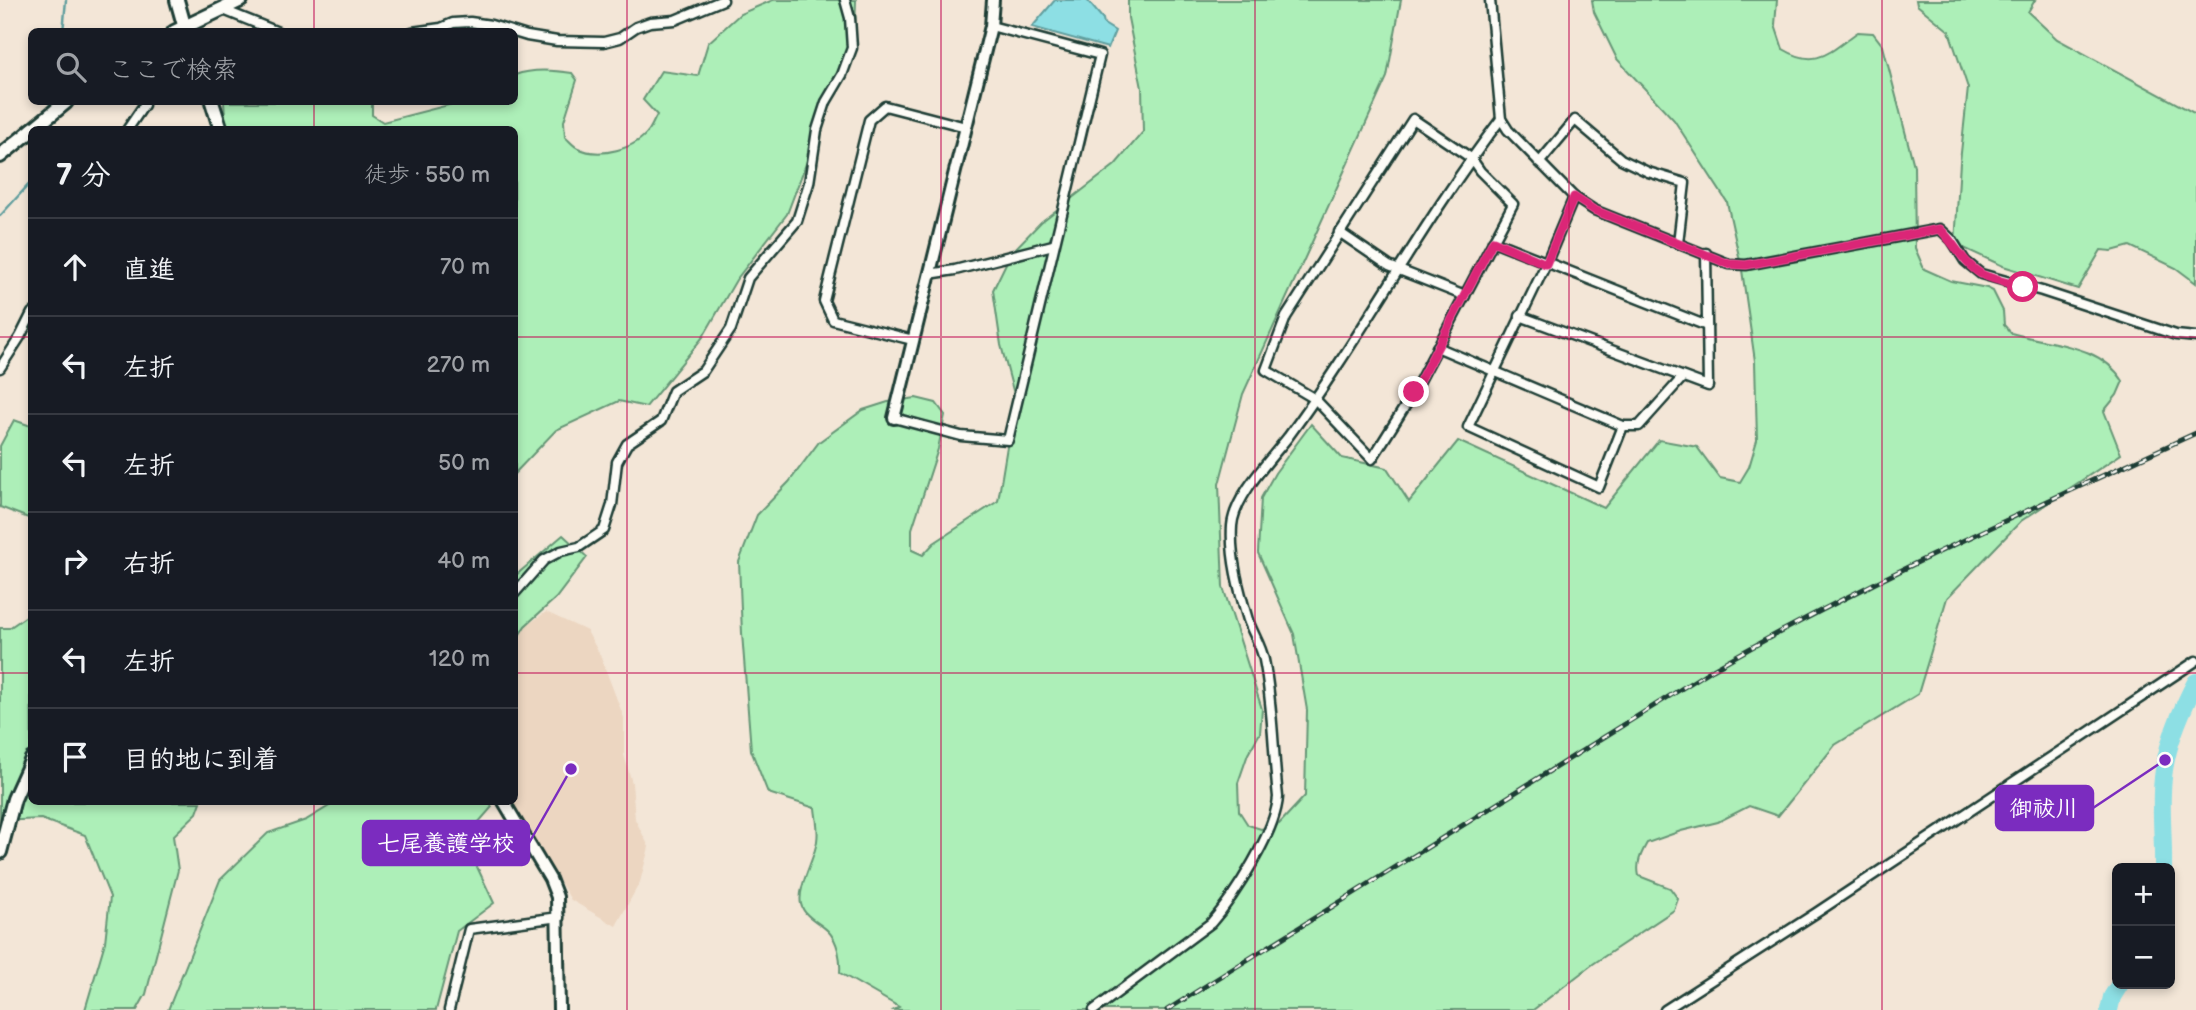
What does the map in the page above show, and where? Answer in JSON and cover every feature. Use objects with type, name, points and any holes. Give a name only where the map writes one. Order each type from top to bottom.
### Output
[{"type":"main road","points":[[177,0],[181,28]]},
{"type":"main road","points":[[185,28],[240,0]]},
{"type":"main road","points":[[36,126],[62,105]]},
{"type":"main road","points":[[213,105],[220,126]]},
{"type":"main road","points":[[0,156],[28,133]]},
{"type":"main road","points":[[0,852],[14,799],[28,768]]},
{"type":"street","points":[[518,33],[557,41],[604,42],[620,38],[636,27],[650,22],[675,20],[723,0]]},
{"type":"street","points":[[518,589],[544,560],[561,551],[579,547],[604,530],[612,505],[617,462],[627,444],[661,421],[673,391],[703,371],[731,329],[748,278],[797,221],[809,183],[817,130],[826,102],[842,75],[852,48],[850,18],[845,0]]},
{"type":"street","points":[[990,26],[1100,55],[1008,440],[961,436],[894,418],[990,26],[993,0]]},
{"type":"street","points":[[1490,0],[1501,119],[1508,131],[1539,163],[1574,197],[1594,210],[1729,264],[1746,265],[1940,229],[1952,240],[1965,261],[1981,274],[2176,335],[2196,337]]},
{"type":"street","points":[[221,9],[268,28]]},
{"type":"street","points":[[444,28],[453,23],[470,22],[501,28]]},
{"type":"street","points":[[130,126],[144,105]]},
{"type":"street","points":[[913,340],[833,320],[824,301],[869,120],[886,106],[965,127]]},
{"type":"street","points":[[1413,119],[1471,158],[1480,171],[1513,204],[1414,392],[1372,459],[1315,400],[1266,370],[1286,317],[1413,119]]},
{"type":"street","points":[[1094,1010],[1211,923],[1223,910],[1264,841],[1278,808],[1267,680],[1263,657],[1249,623],[1237,581],[1232,523],[1240,501],[1315,400],[1471,158],[1501,119]]},
{"type":"street","points":[[1539,163],[1575,120],[1621,159],[1648,172],[1685,183],[1678,243]]},
{"type":"street","points":[[1574,197],[1546,264],[1468,427],[1599,486],[1623,426]]},
{"type":"street","points":[[1339,232],[1399,270],[1465,296]]},
{"type":"street","points":[[1493,241],[1707,326]]},
{"type":"street","points":[[929,274],[956,270],[1053,245]]},
{"type":"street","points":[[1520,316],[1708,386],[1706,253]]},
{"type":"street","points":[[0,368],[28,321]]},
{"type":"street","points":[[1437,347],[1623,426],[1639,426],[1682,378]]},
{"type":"street","points":[[1665,1010],[1815,914],[2196,661]]},
{"type":"street","points":[[506,805],[550,879],[557,897],[559,1010]]},
{"type":"street","points":[[449,1010],[469,929],[559,917]]},
{"type":"shaded area","points":[[546,612],[587,631],[600,655],[624,718],[624,755],[632,783],[635,819],[649,847],[640,882],[616,926],[571,900],[514,805],[518,805],[518,631]]},
{"type":"green space","points":[[773,0],[856,0],[855,34],[787,214],[736,280],[703,337],[646,407],[619,401],[556,430],[518,470],[518,126],[226,126],[224,105],[372,105],[372,115],[383,122],[448,105],[518,105],[518,74],[551,70],[572,73],[577,80],[564,121],[565,137],[576,147],[587,151],[596,153],[616,150],[643,137],[651,127],[657,115],[643,100],[661,71],[698,76],[708,43],[740,14]]},
{"type":"green space","points":[[1128,0],[1401,0],[1387,77],[1243,394],[1219,484],[1223,587],[1262,709],[1260,733],[1248,754],[1238,783],[1239,811],[1248,825],[1261,829],[1279,824],[1305,796],[1307,710],[1294,634],[1258,553],[1261,498],[1275,473],[1311,424],[1342,458],[1387,468],[1409,502],[1458,441],[1604,508],[1659,440],[1697,447],[1720,478],[1740,482],[1749,467],[1757,440],[1755,361],[1742,270],[1727,202],[1674,120],[1617,59],[1594,12],[1592,0],[1777,0],[1775,25],[1783,49],[1806,58],[1823,56],[1858,32],[1873,33],[1883,46],[1914,166],[1915,248],[1924,269],[1951,281],[1993,291],[2003,311],[2004,325],[2011,333],[2088,352],[2113,369],[2123,381],[2117,395],[2104,411],[2121,454],[2021,521],[1947,598],[1918,694],[1835,745],[1778,816],[1749,806],[1718,822],[1647,843],[1639,863],[1639,876],[1670,888],[1678,899],[1674,910],[1593,964],[1533,1010],[894,1010],[899,1007],[840,973],[834,940],[828,931],[805,912],[801,904],[800,897],[817,841],[815,808],[768,793],[751,750],[739,562],[757,515],[789,482],[819,442],[863,410],[888,402],[916,398],[936,403],[945,415],[938,449],[912,529],[912,550],[923,555],[934,543],[998,501],[1015,398],[1001,345],[993,290],[1011,253],[1041,222],[1115,165],[1143,132],[1142,88],[1128,18]]},
{"type":"green space","points":[[1916,0],[2035,0],[2028,12],[2057,39],[2196,114],[2196,283],[2176,268],[2130,246],[2112,251],[2101,250],[2078,289],[2003,266],[1955,244],[1968,88],[1949,31],[1917,5]]},
{"type":"green space","points":[[14,420],[28,425],[28,518],[0,507],[0,446]]},
{"type":"green space","points":[[563,535],[587,557],[556,598],[525,626],[518,637],[518,573]]},
{"type":"green space","points":[[28,615],[28,805],[200,805],[197,813],[173,836],[178,870],[146,994],[137,1010],[85,1010],[105,942],[110,897],[85,835],[41,819],[0,821],[0,628],[9,628]]},
{"type":"green space","points":[[331,805],[491,805],[492,807],[464,839],[494,903],[457,931],[436,1010],[168,1010],[220,880],[268,833],[306,820]]},
{"type":"water","points":[[1055,0],[1087,0],[1104,24],[1115,31],[1108,48],[1032,27]]},
{"type":"waterway","points":[[63,28],[66,0]]},
{"type":"waterway","points":[[49,109],[50,105]]},
{"type":"waterway","points":[[0,216],[28,185]]},
{"type":"waterway","points":[[2163,863],[2162,800],[2168,749],[2182,710],[2196,682]]},
{"type":"waterway","points":[[2109,1010],[2117,989]]},
{"type":"railway","points":[[1167,1010],[1713,669],[1891,575],[2196,433]]},
{"type":"place","name":"御祓川","points":[[2165,760]]},
{"type":"place","name":"七尾養護学校","points":[[571,769]]},
{"type":"route","points":[[1414,392],[1493,241],[1546,264],[1574,197],[1594,210],[1729,264],[1772,262],[1940,229],[1952,240],[1965,261],[1981,274],[2023,287]]}]
